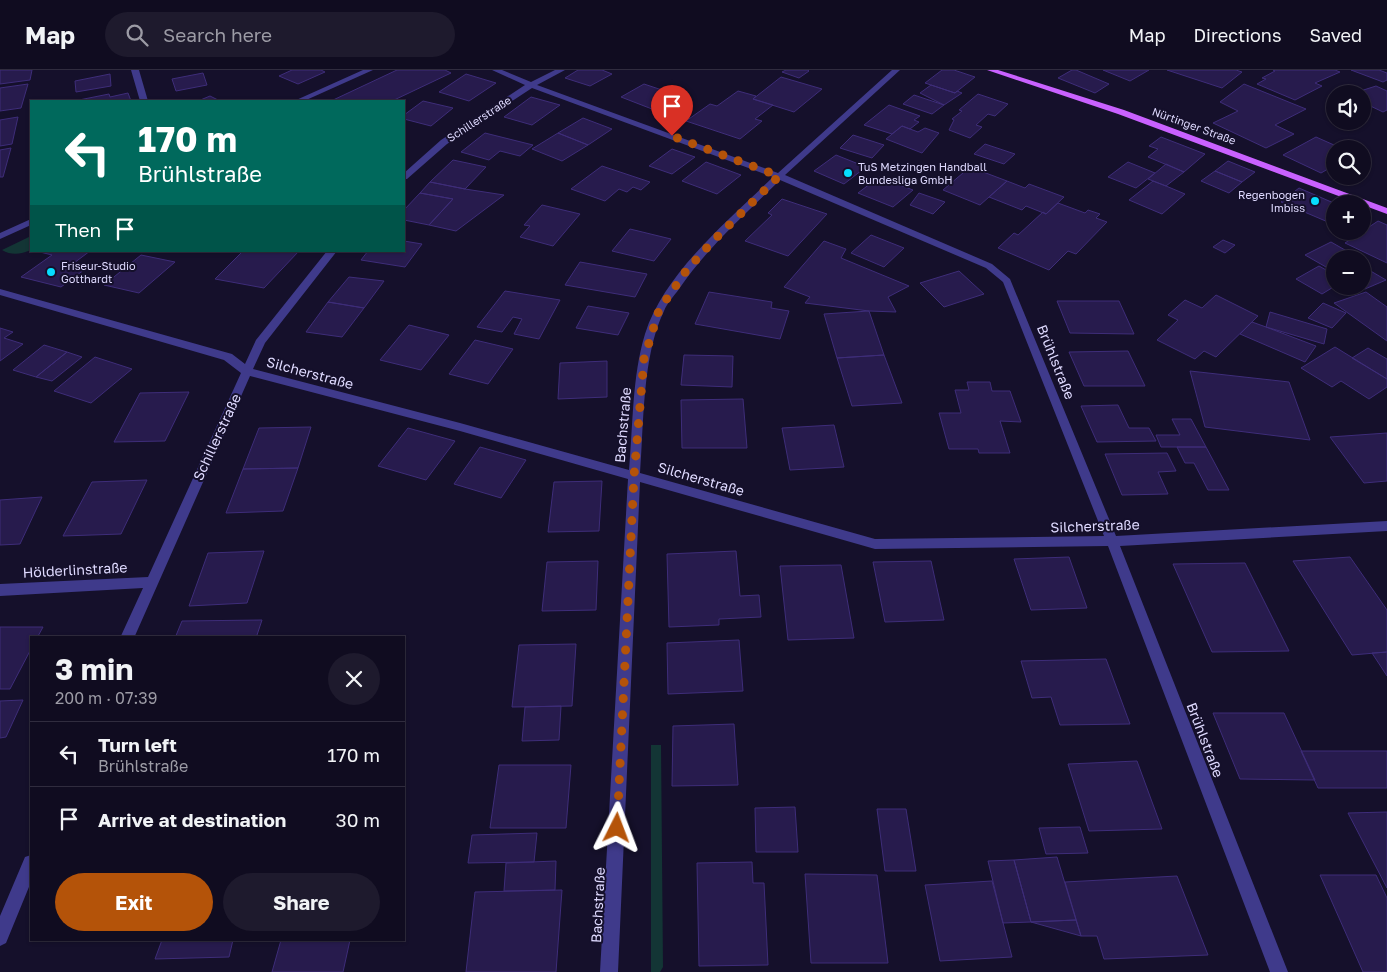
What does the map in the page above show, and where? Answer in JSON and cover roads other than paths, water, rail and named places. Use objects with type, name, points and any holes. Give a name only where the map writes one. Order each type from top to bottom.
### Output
[{"type":"main road","name":"Nürtinger Straße","points":[[991,70],[1120,112],[1387,211]]},
{"type":"street","points":[[135,70],[144,100]]},
{"type":"street","points":[[300,100],[369,70]]},
{"type":"street","name":"Brühlstraße","points":[[496,70],[531,85],[779,176],[990,266],[1006,281],[1113,541],[1279,972]]},
{"type":"street","name":"Schillerstraße","points":[[405,176],[444,142],[531,85],[561,70]]},
{"type":"street","name":"Bachstraße","points":[[610,972],[634,476],[644,359],[659,310],[686,271],[712,242],[779,176],[896,70]]},
{"type":"street","points":[[0,236],[30,222]]},
{"type":"street","name":"Schillerstraße","points":[[129,636],[260,342],[331,252]]},
{"type":"street","name":"Silcherstraße","points":[[0,292],[228,358],[246,371],[276,381],[460,427],[875,544],[1113,541],[1387,526]]},
{"type":"street","name":"Hölderlinstraße","points":[[0,590],[152,582]]},
{"type":"street","points":[[0,937],[30,865]]},
{"type":"place","name":"TuS Metzingen Handball Bundesliga GmbH","points":[[848,173]]},
{"type":"place","name":"Regenbogen Imbiss","points":[[1315,201]]},
{"type":"place","name":"Friseur-Studio Gotthardt","points":[[51,272]]}]
